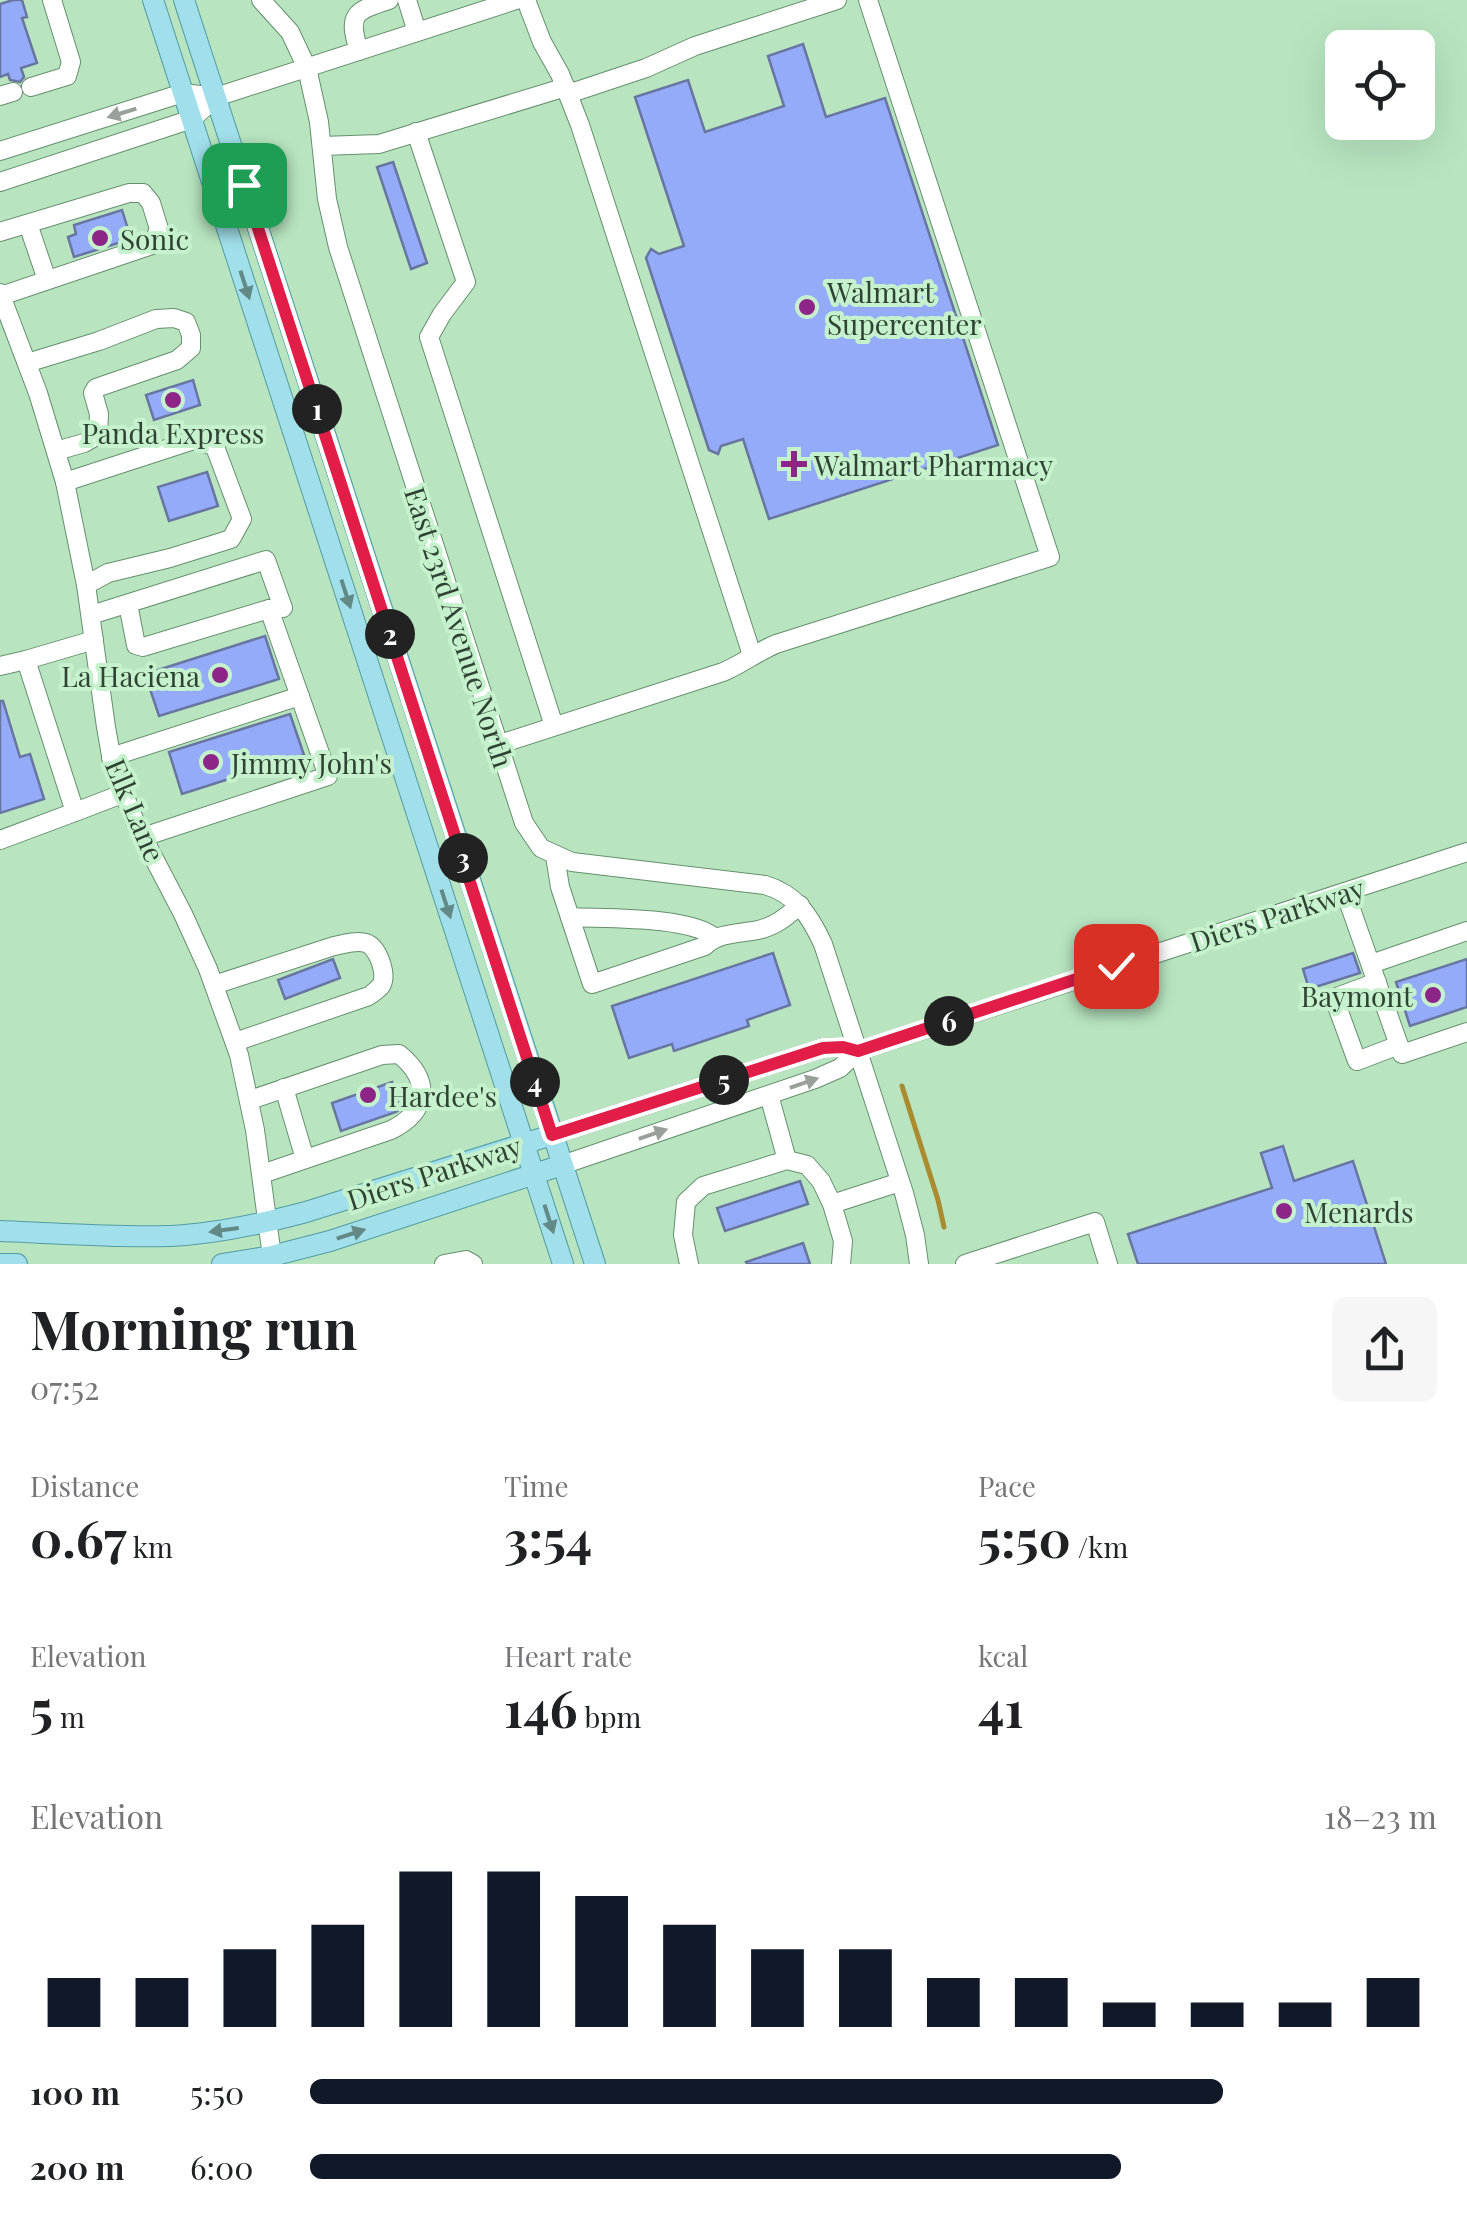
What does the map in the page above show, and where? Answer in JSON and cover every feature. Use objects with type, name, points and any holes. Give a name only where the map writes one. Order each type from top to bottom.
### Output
[{"type":"main road","points":[[153,0],[564,1264]]},
{"type":"main road","points":[[184,0],[595,1264]]},
{"type":"main road","name":"Diers Parkway","points":[[0,1231],[169,1236],[220,1231],[268,1222],[552,1135]]},
{"type":"main road","name":"Diers Parkway","points":[[222,1264],[273,1260],[562,1165]]},
{"type":"main road","points":[[0,1264],[17,1264]]},
{"type":"street","points":[[15,92],[67,76],[71,62],[52,0]]},
{"type":"street","name":"East 23rd Avenue North","points":[[261,0],[290,32],[306,68],[315,99],[326,199],[338,247],[524,823],[535,842],[555,856]]},
{"type":"street","points":[[359,51],[353,30],[356,15],[389,0]]},
{"type":"street","points":[[407,0],[417,32]]},
{"type":"street","points":[[0,182],[192,120],[216,97],[516,0]]},
{"type":"street","points":[[526,0],[567,90],[590,154],[752,655]]},
{"type":"street","points":[[322,146],[379,144],[646,68],[694,46],[838,0]]},
{"type":"street","points":[[497,745],[723,672],[776,644],[1050,557],[868,0]]},
{"type":"street","points":[[0,151],[183,92],[216,97]]},
{"type":"street","points":[[416,132],[466,282],[428,337],[554,726]]},
{"type":"street","points":[[0,232],[130,193],[144,193],[160,229],[152,245],[1,294]]},
{"type":"street","points":[[28,224],[47,280]]},
{"type":"street","name":"Elk Lane","points":[[1,294],[65,482],[86,585],[112,757],[122,794],[183,914],[235,1042],[250,1100],[273,1260]]},
{"type":"street","points":[[27,364],[156,319],[186,322],[191,335],[191,348],[177,360],[96,388],[93,394],[99,414],[98,435],[56,451]]},
{"type":"street","points":[[65,482],[197,438],[216,447],[242,520],[232,539],[108,573],[86,585]]},
{"type":"street","points":[[91,616],[128,604],[266,560],[283,608],[144,647],[136,645],[128,604]]},
{"type":"street","points":[[142,837],[328,776],[269,609]]},
{"type":"street","points":[[0,666],[94,640]]},
{"type":"street","points":[[26,660],[75,812]]},
{"type":"street","points":[[112,757],[300,696]]},
{"type":"street","points":[[0,840],[122,794]]},
{"type":"street","name":"Diers Parkway","points":[[562,1165],[834,1072],[858,1051],[1467,852]]},
{"type":"street","points":[[800,905],[781,922],[761,930],[714,937],[704,946],[592,984],[560,886],[555,856],[587,866],[765,885],[800,905],[823,944],[910,1213],[919,1264]]},
{"type":"street","points":[[1345,892],[1402,1054],[1467,1032]]},
{"type":"street","points":[[570,917],[672,923],[705,930],[714,937]]},
{"type":"street","points":[[1399,1046],[1357,1061],[1334,998],[1374,973],[1467,931]]},
{"type":"street","points":[[214,985],[353,943],[365,942],[380,960],[384,977],[381,986],[369,996],[235,1042]]},
{"type":"street","name":"Diers Parkway","points":[[552,1135],[823,1048],[858,1051]]},
{"type":"street","points":[[250,1100],[382,1055],[399,1054],[413,1066],[421,1087],[419,1108],[409,1121],[262,1174]]},
{"type":"street","points":[[284,1088],[305,1159]]},
{"type":"street","points":[[769,1095],[787,1160]]},
{"type":"street","points":[[689,1264],[683,1235],[686,1202],[703,1186],[787,1160],[807,1165],[821,1181],[843,1241],[841,1264]]},
{"type":"street","points":[[832,1204],[900,1182]]},
{"type":"street","points":[[974,1263],[1095,1222],[1108,1264]]},
{"type":"street","points":[[444,1264],[466,1260],[474,1264]]},
{"type":"building","points":[[22,0],[27,17],[22,18],[37,63],[21,68],[24,77],[20,82],[10,80],[8,74],[0,77],[0,4]]},
{"type":"building","name":"Walmart Supercenter","points":[[803,44],[826,117],[885,98],[998,445],[769,519],[743,439],[721,446],[718,454],[709,450],[646,258],[651,249],[659,254],[684,246],[635,97],[688,80],[705,132],[784,106],[768,56]]},
{"type":"building","points":[[393,162],[427,263],[411,269],[377,167]]},
{"type":"building","name":"Sonic","points":[[122,210],[131,239],[74,257],[68,237],[76,234],[74,225]]},
{"type":"building","name":"Panda Express","points":[[193,380],[200,405],[154,420],[146,395]]},
{"type":"building","points":[[207,472],[218,506],[169,521],[158,487]]},
{"type":"building","points":[[265,636],[279,679],[159,716],[145,674]]},
{"type":"building","points":[[0,701],[20,757],[30,754],[44,799],[0,813]]},
{"type":"building","points":[[290,714],[304,755],[182,794],[169,752]]},
{"type":"building","points":[[773,953],[790,1005],[747,1020],[749,1026],[674,1051],[672,1044],[629,1058],[612,1006]]},
{"type":"building","points":[[1353,953],[1360,973],[1309,989],[1303,969]]},
{"type":"building","points":[[333,959],[340,978],[285,999],[278,980]]},
{"type":"building","name":"Baymont","points":[[1467,959],[1467,1007],[1410,1026],[1396,982]]},
{"type":"building","points":[[392,1082],[401,1108],[341,1131],[332,1103]]},
{"type":"building","name":"Menards","points":[[1283,1146],[1294,1181],[1353,1161],[1386,1264],[1138,1264],[1128,1234],[1272,1188],[1261,1153]]},
{"type":"building","points":[[800,1181],[808,1204],[725,1231],[717,1208]]},
{"type":"building","points":[[803,1243],[810,1264],[746,1262]]},
{"type":"waterway","points":[[902,1086],[944,1227]]},
{"type":"place","name":"Sonic","points":[[100,238]]},
{"type":"place","name":"Walmart Supercenter","points":[[807,307]]},
{"type":"place","name":"Panda Express","points":[[173,400]]},
{"type":"place","name":"Walmart Pharmacy","points":[[794,464]]},
{"type":"place","name":"La Haciena","points":[[220,675]]},
{"type":"place","name":"Jimmy John's","points":[[211,762]]},
{"type":"place","name":"Baymont","points":[[1433,995]]},
{"type":"place","name":"Hardee's","points":[[368,1095]]},
{"type":"place","name":"Menards","points":[[1284,1211]]},
{"type":"route","points":[[244,185],[552,1135],[823,1048],[858,1051],[1116,966]]}]
